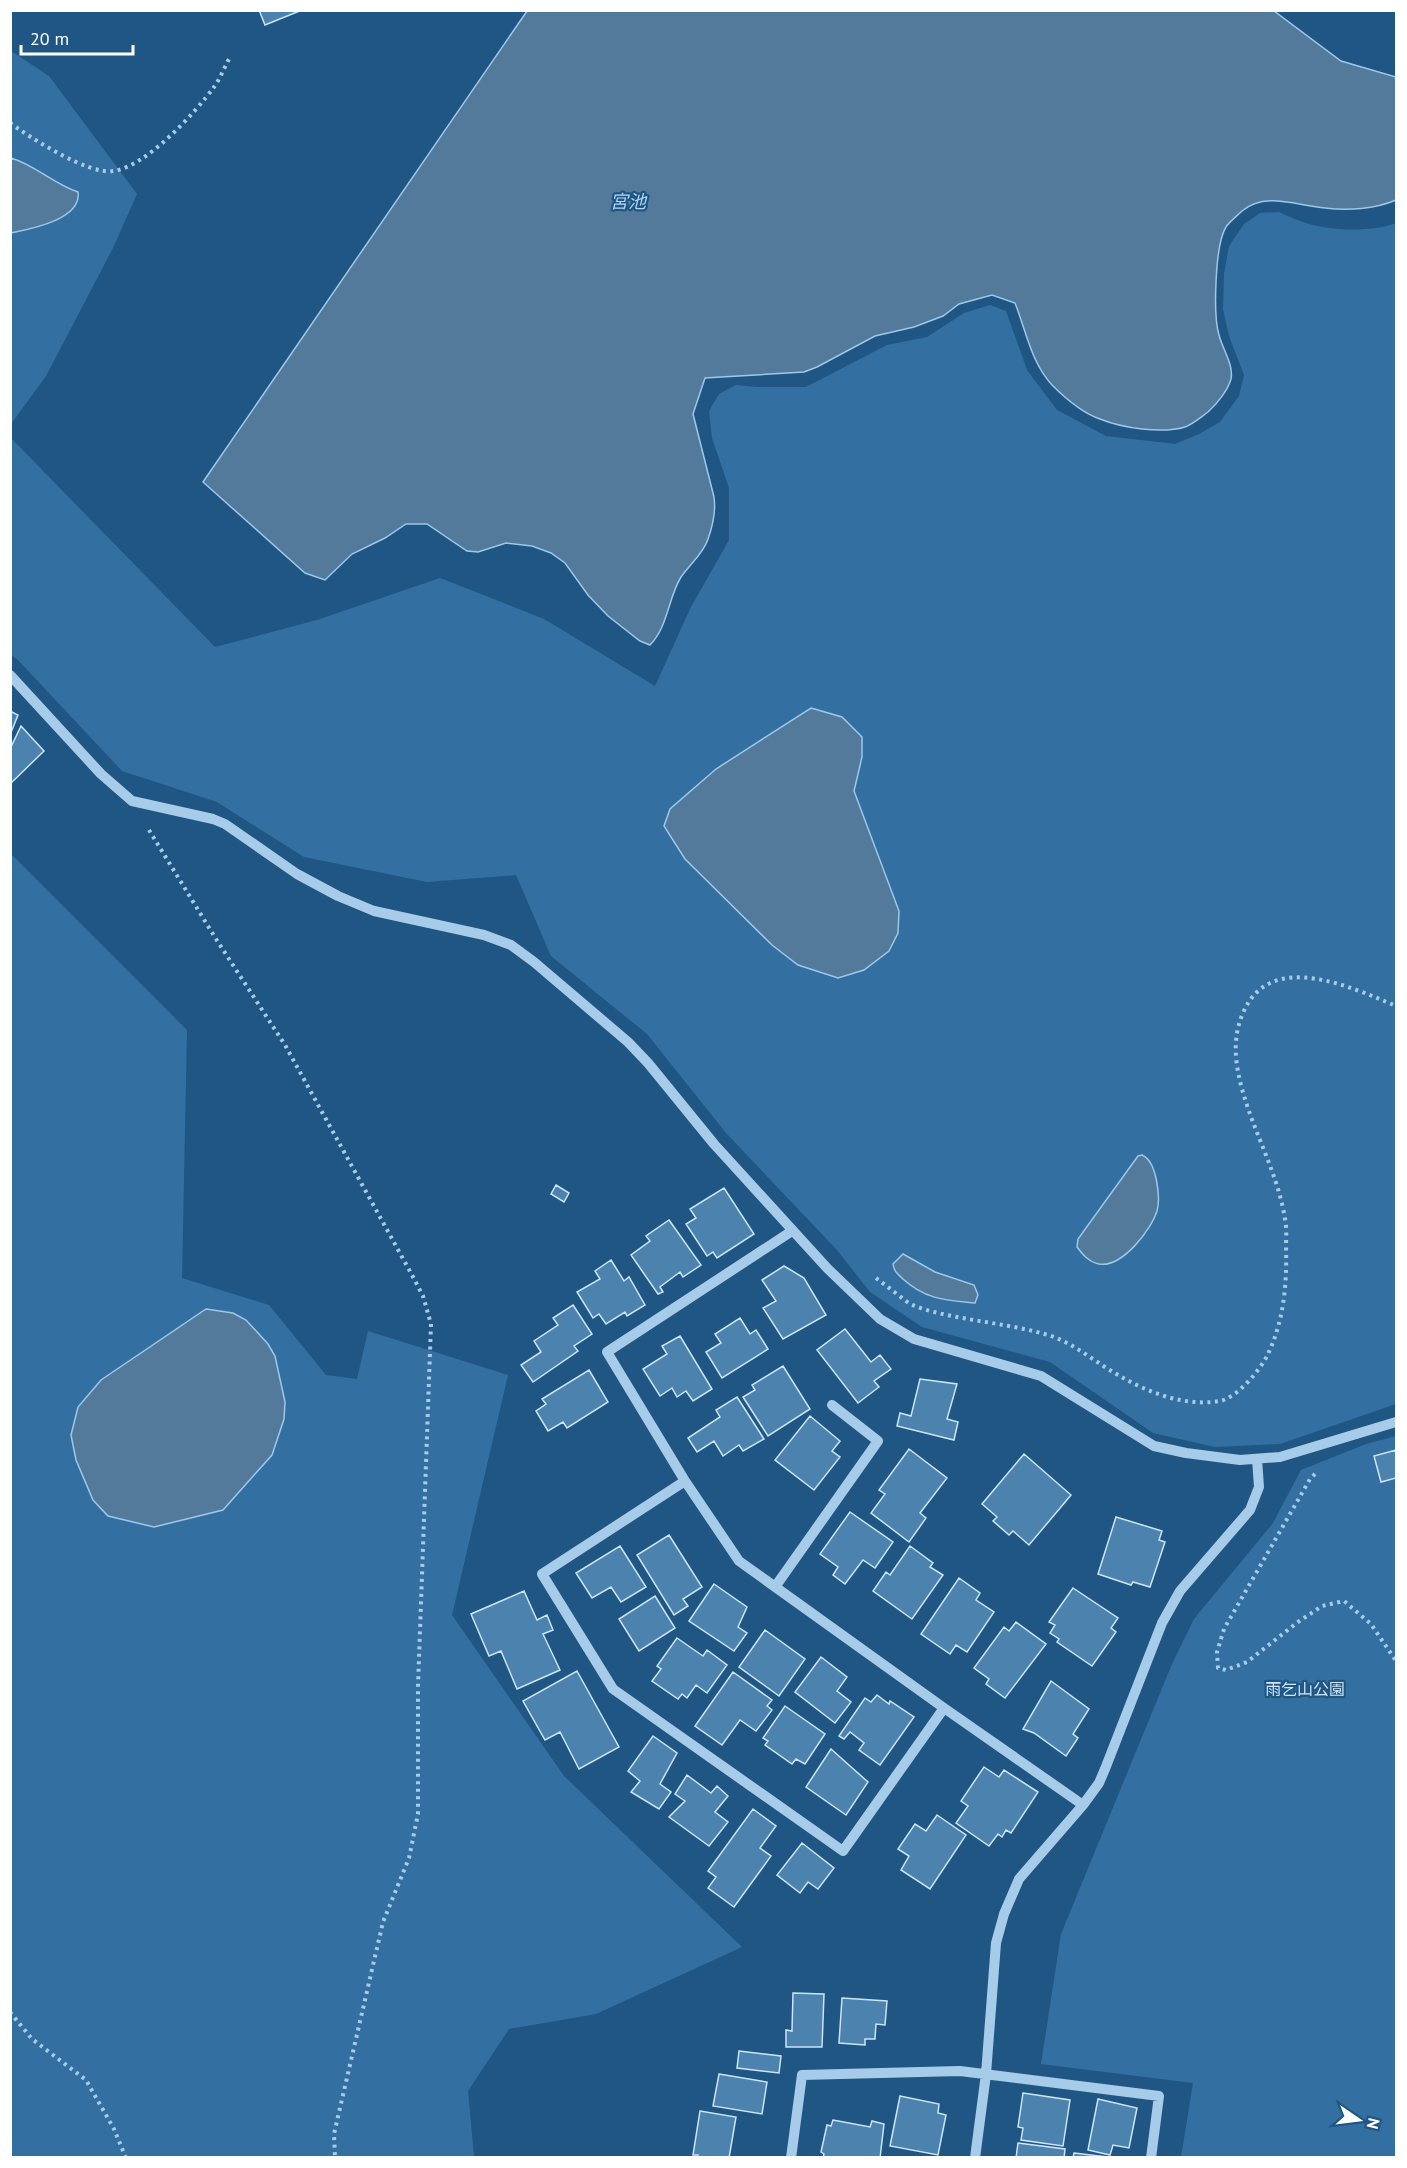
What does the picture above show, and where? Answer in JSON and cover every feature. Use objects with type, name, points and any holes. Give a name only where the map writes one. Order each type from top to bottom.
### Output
[{"type":"street","points":[[10,675],[28,692],[100,774],[132,801],[213,819],[225,824],[297,874],[338,896],[374,911],[465,930],[511,945],[628,1042],[714,1144],[792,1231],[880,1319],[914,1339],[1041,1376],[1154,1446],[1186,1453],[1240,1460],[1280,1457],[1396,1422]]},
{"type":"street","points":[[792,1231],[607,1352],[685,1482],[739,1561],[1083,1805]]},
{"type":"street","points":[[775,1587],[878,1441],[832,1404]]},
{"type":"street","points":[[975,2157],[986,2074],[996,1943],[1004,1914],[1019,1880],[1083,1805],[1102,1776],[1171,1605],[1250,1510],[1259,1487],[1257,1459]]},
{"type":"street","points":[[685,1482],[542,1574],[613,1689],[843,1851],[944,1708]]},
{"type":"street","points":[[791,2157],[802,2075],[960,2071],[1159,2096],[1151,2157]]},
{"type":"path","points":[[10,123],[39,143],[85,166],[112,172],[132,164],[156,148],[189,117],[215,86],[229,59]]},
{"type":"path","points":[[132,801],[216,939],[285,1045],[423,1296],[431,1324],[418,1686],[418,1814],[409,1858],[384,1922],[334,2134],[335,2157]]},
{"type":"path","points":[[869,1274],[910,1304],[923,1309],[1049,1336],[1142,1388],[1190,1402],[1223,1400],[1241,1388],[1264,1362],[1283,1312],[1287,1272],[1286,1220],[1242,1090],[1236,1061],[1235,1039],[1246,1004],[1258,990],[1270,983],[1294,977],[1325,980],[1396,1006]]},
{"type":"path","points":[[1318,1472],[1310,1479],[1224,1629],[1217,1653],[1218,1668],[1226,1670],[1247,1662],[1322,1606],[1344,1601],[1371,1624],[1396,1661]]},
{"type":"path","points":[[10,2012],[32,2039],[86,2079],[114,2129],[126,2157]]},
{"type":"green space","points":[[11,51],[49,76],[137,194],[113,248],[46,376],[11,424],[11,233],[42,226],[61,218],[74,203],[78,192],[11,158]]},
{"type":"green space","points":[[1279,212],[1309,224],[1341,229],[1376,228],[1396,223],[1396,1404],[1280,1444],[1215,1447],[1153,1433],[1050,1362],[922,1327],[870,1292],[837,1250],[726,1133],[647,1034],[551,956],[516,875],[427,882],[304,857],[217,802],[122,771],[11,655],[10,437],[215,647],[317,620],[440,578],[544,619],[655,686],[691,607],[729,540],[729,488],[712,438],[709,411],[719,394],[736,385],[806,387],[887,345],[927,337],[964,313],[990,305],[1006,311],[1027,370],[1057,410],[1106,436],[1175,444],[1220,422],[1239,396],[1244,375],[1229,336],[1223,309],[1224,274],[1229,246],[1244,224],[1260,213]],"holes":[[[811,708],[862,757],[854,791],[899,911],[772,945],[685,859],[665,826],[716,769]],[[1137,1156],[1148,1231],[1115,1262],[1077,1247],[1078,1239]],[[903,1254],[935,1272],[974,1285],[975,1302],[930,1297]]]},
{"type":"green space","points":[[10,853],[187,1030],[182,1278],[269,1305],[326,1375],[357,1379],[368,1331],[508,1375],[452,1615],[564,1776],[742,1947],[596,2014],[509,2029],[468,2091],[474,2157],[11,2157]]},
{"type":"green space","name":"雨乞山公園","points":[[1396,1436],[1396,2157],[1181,2157],[1193,2083],[1041,2064],[1061,1934],[1172,1664],[1194,1619],[1273,1523],[1301,1470],[1366,1444]]},
{"type":"water","name":"宮池","points":[[527,11],[1274,11],[1341,61],[1396,77],[1396,200],[1352,209],[1325,208],[1282,201],[1261,202],[1251,205],[1229,223],[1219,248],[1216,297],[1217,325],[1231,368],[1231,379],[1225,392],[1211,409],[1185,427],[1154,430],[1130,427],[1100,419],[1080,409],[1045,376],[1030,346],[1015,303],[992,295],[959,304],[943,316],[914,327],[875,336],[804,372],[705,378],[693,414],[714,497],[713,523],[706,544],[681,577],[661,630],[650,645],[640,641],[608,616],[588,595],[565,563],[551,553],[532,546],[506,543],[478,552],[467,551],[427,524],[406,524],[385,538],[352,554],[325,580],[305,573],[203,482]]},
{"type":"water","points":[[11,158],[78,192],[77,202],[72,210],[53,222],[11,233]]},
{"type":"water","points":[[811,708],[842,717],[862,737],[862,757],[854,791],[899,911],[898,933],[889,951],[864,970],[838,978],[798,965],[772,945],[685,859],[664,826],[670,809],[716,769]]},
{"type":"water","points":[[1142,1155],[1152,1165],[1157,1182],[1158,1203],[1154,1219],[1142,1237],[1126,1254],[1108,1264],[1092,1262],[1077,1247],[1078,1239],[1138,1156]]},
{"type":"water","points":[[903,1254],[935,1272],[974,1285],[978,1295],[975,1303],[937,1298],[912,1286],[895,1271],[893,1264]]},
{"type":"water","points":[[206,1309],[233,1313],[246,1320],[268,1344],[275,1356],[285,1402],[284,1419],[272,1455],[223,1510],[154,1527],[108,1516],[93,1500],[76,1460],[71,1435],[78,1407],[101,1380]]},
{"type":"building","points":[[259,10],[302,10],[265,25]]},
{"type":"building","points":[[10,711],[18,715],[10,735]]},
{"type":"building","points":[[21,726],[44,751],[10,784],[10,749]]},
{"type":"building","points":[[556,1185],[569,1193],[564,1202],[551,1194]]},
{"type":"building","points":[[724,1188],[754,1234],[717,1258],[713,1252],[707,1256],[686,1224],[696,1218],[690,1209]]},
{"type":"building","points":[[669,1220],[701,1265],[683,1277],[680,1272],[660,1287],[663,1292],[658,1294],[631,1255],[650,1241],[646,1236]]},
{"type":"building","points":[[611,1260],[624,1281],[629,1277],[645,1305],[627,1316],[625,1312],[606,1324],[599,1314],[593,1318],[577,1292],[600,1279],[595,1271]]},
{"type":"building","points":[[784,1266],[804,1278],[826,1315],[783,1339],[763,1308],[776,1301],[762,1280]]},
{"type":"building","points":[[573,1305],[592,1334],[574,1346],[578,1351],[533,1382],[521,1365],[541,1352],[534,1341],[558,1325],[553,1318]]},
{"type":"building","points":[[740,1318],[750,1334],[756,1330],[768,1349],[722,1378],[706,1352],[721,1343],[715,1334]]},
{"type":"building","points":[[845,1329],[871,1362],[880,1355],[891,1369],[874,1381],[879,1387],[858,1403],[817,1350]]},
{"type":"building","points":[[680,1336],[712,1389],[693,1401],[686,1391],[677,1397],[672,1388],[660,1396],[643,1369],[667,1354],[662,1346]]},
{"type":"building","points":[[783,1366],[810,1409],[768,1436],[743,1397],[755,1390],[752,1385]]},
{"type":"building","points":[[589,1370],[608,1402],[567,1428],[563,1422],[548,1431],[536,1411],[546,1404],[542,1399]]},
{"type":"building","points":[[920,1379],[957,1384],[947,1419],[958,1422],[954,1440],[897,1426],[900,1413],[911,1416]]},
{"type":"building","points":[[737,1397],[764,1439],[743,1451],[739,1445],[723,1456],[714,1441],[697,1452],[688,1438],[720,1417],[716,1410]]},
{"type":"building","points":[[810,1416],[840,1441],[832,1451],[840,1457],[814,1490],[775,1460]]},
{"type":"building","points":[[909,1449],[947,1478],[920,1513],[926,1518],[909,1542],[871,1513],[885,1494],[879,1490]]},
{"type":"building","points":[[1396,1450],[1396,1478],[1381,1482],[1374,1456]]},
{"type":"building","points":[[1024,1454],[1071,1495],[1029,1545],[1013,1531],[1009,1535],[993,1521],[997,1517],[982,1504]]},
{"type":"building","points":[[850,1512],[893,1542],[875,1568],[863,1560],[845,1584],[833,1575],[838,1567],[820,1554]]},
{"type":"building","points":[[1116,1517],[1162,1531],[1159,1540],[1165,1542],[1150,1587],[1133,1582],[1131,1585],[1098,1574]]},
{"type":"building","points":[[669,1535],[702,1587],[683,1599],[688,1606],[674,1615],[637,1555]]},
{"type":"building","points":[[620,1546],[646,1587],[621,1602],[611,1587],[592,1598],[576,1573]]},
{"type":"building","points":[[910,1546],[933,1563],[930,1567],[943,1575],[912,1619],[873,1591],[886,1572],[890,1575]]},
{"type":"building","points":[[959,1578],[980,1593],[976,1600],[994,1612],[967,1652],[956,1645],[950,1654],[921,1634]]},
{"type":"building","points":[[714,1584],[747,1607],[738,1627],[747,1633],[734,1651],[689,1621]]},
{"type":"building","points":[[1073,1588],[1118,1618],[1111,1628],[1116,1632],[1092,1666],[1057,1642],[1059,1639],[1050,1633],[1055,1625],[1049,1622]]},
{"type":"building","points":[[524,1591],[537,1620],[547,1615],[553,1630],[543,1634],[560,1670],[517,1689],[501,1651],[489,1656],[471,1614]]},
{"type":"building","points":[[655,1596],[675,1628],[639,1651],[619,1619]]},
{"type":"building","points":[[1016,1622],[1046,1644],[1005,1698],[986,1684],[989,1679],[974,1668],[1004,1627],[1009,1631]]},
{"type":"building","points":[[765,1630],[805,1659],[779,1696],[739,1667]]},
{"type":"building","points":[[677,1638],[703,1656],[707,1650],[727,1665],[707,1693],[696,1685],[687,1698],[682,1694],[678,1699],[652,1681],[661,1669],[657,1666]]},
{"type":"building","points":[[821,1657],[847,1677],[837,1691],[851,1702],[835,1723],[795,1692]]},
{"type":"building","points":[[577,1671],[619,1747],[579,1769],[560,1732],[545,1740],[523,1701]]},
{"type":"building","points":[[733,1672],[772,1700],[767,1706],[772,1710],[756,1731],[740,1720],[722,1745],[695,1726]]},
{"type":"building","points":[[1051,1681],[1089,1709],[1073,1734],[1078,1738],[1066,1756],[1034,1733],[1023,1729]]},
{"type":"building","points":[[877,1695],[914,1717],[880,1765],[859,1750],[864,1743],[850,1732],[844,1739],[839,1736],[865,1698],[871,1702]]},
{"type":"building","points":[[785,1706],[825,1734],[805,1764],[796,1759],[792,1764],[765,1745],[768,1741],[763,1738]]},
{"type":"building","points":[[653,1736],[677,1753],[660,1784],[671,1792],[659,1809],[631,1792],[640,1781],[628,1771]]},
{"type":"building","points":[[831,1749],[868,1782],[846,1815],[806,1787]]},
{"type":"building","points":[[984,1767],[999,1777],[1004,1770],[1038,1792],[1011,1833],[1006,1830],[1002,1837],[998,1834],[989,1846],[956,1823],[968,1806],[961,1801]]},
{"type":"building","points":[[687,1775],[711,1793],[717,1786],[728,1796],[715,1812],[728,1822],[709,1846],[669,1817],[685,1801],[675,1794]]},
{"type":"building","points":[[753,1809],[776,1826],[760,1848],[771,1856],[734,1907],[708,1888],[716,1877],[708,1871]]},
{"type":"building","points":[[937,1815],[966,1835],[930,1889],[901,1870],[909,1856],[898,1849],[915,1824],[926,1831]]},
{"type":"building","points":[[802,1843],[834,1868],[818,1889],[808,1882],[800,1893],[777,1875]]},
{"type":"building","points":[[793,1993],[824,1994],[822,2047],[786,2047],[786,2030],[792,2031]]},
{"type":"building","points":[[842,1998],[887,2001],[885,2025],[876,2024],[875,2039],[865,2039],[865,2045],[839,2043]]},
{"type":"building","points":[[739,2051],[781,2056],[779,2073],[737,2068]]},
{"type":"building","points":[[719,2074],[767,2082],[762,2114],[713,2106]]},
{"type":"building","points":[[1023,2093],[1070,2100],[1063,2146],[1021,2140],[1023,2128],[1018,2127]]},
{"type":"building","points":[[900,2096],[939,2104],[938,2113],[946,2115],[938,2155],[890,2146]]},
{"type":"building","points":[[1098,2099],[1137,2108],[1129,2148],[1113,2145],[1110,2155],[1088,2150]]},
{"type":"building","points":[[700,2111],[736,2117],[729,2158],[698,2158],[698,2155],[693,2155]]},
{"type":"building","points":[[833,2120],[870,2127],[872,2121],[884,2124],[880,2158],[823,2158],[824,2154],[821,2152],[827,2125],[831,2126]]},
{"type":"building","points":[[1018,2143],[1065,2149],[1064,2158],[1016,2158]]},
{"type":"building","points":[[1074,2153],[1116,2158],[1073,2158]]}]
